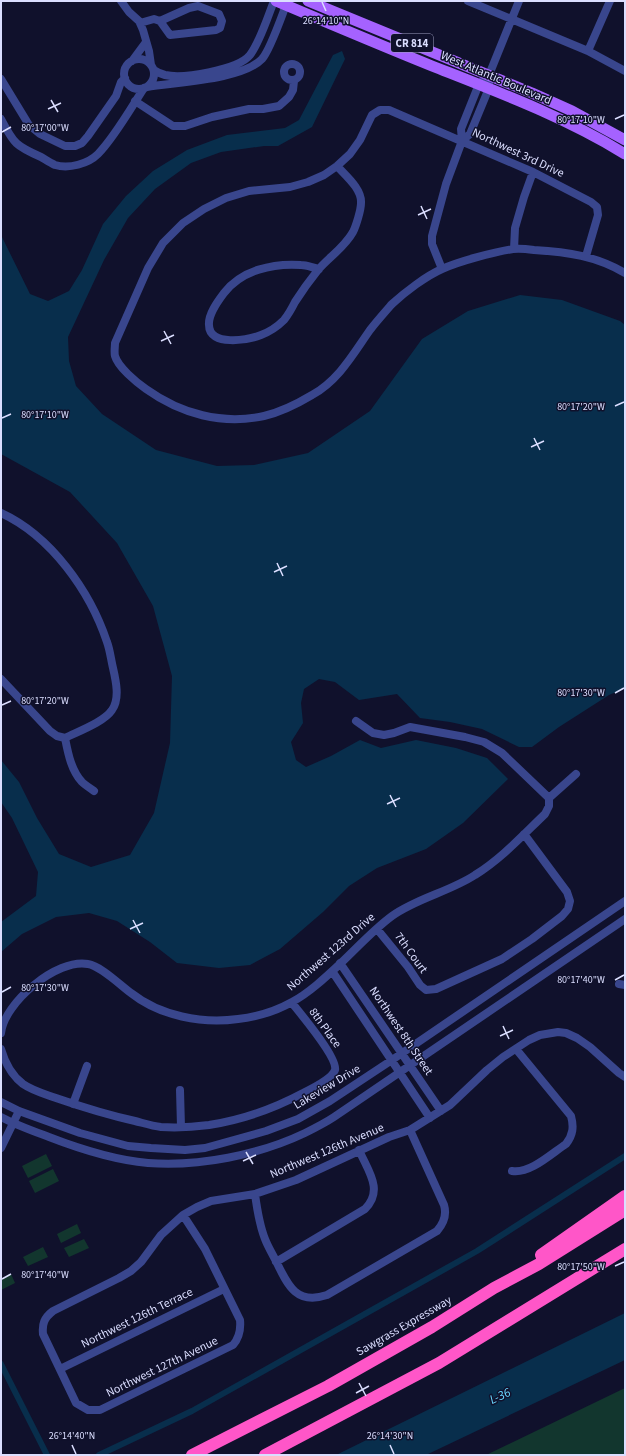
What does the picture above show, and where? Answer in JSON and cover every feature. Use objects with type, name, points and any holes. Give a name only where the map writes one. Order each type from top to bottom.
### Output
[{"type":"highway","points":[[494,1288],[625,1196]]},
{"type":"highway","name":"Sawgrass Expressway","points":[[192,1455],[328,1386],[432,1327],[494,1288],[538,1264],[625,1210]]},
{"type":"highway","points":[[265,1455],[439,1363],[624,1250]]},
{"type":"main road","name":"West Atlantic Boulevard","points":[[275,1],[286,3],[484,86],[573,125],[625,154]]},
{"type":"main road","name":"West Atlantic Boulevard","points":[[308,1],[532,92],[572,111],[625,140]]},
{"type":"street","points":[[1,119],[11,138],[18,145],[55,165],[69,166],[79,164],[97,154],[112,136],[145,88],[152,81],[152,67],[140,23],[121,1]]},
{"type":"street","name":"West Atlantic Boulevard","points":[[132,61],[142,60],[165,75],[204,74],[244,61],[250,54],[265,26],[275,1]]},
{"type":"street","points":[[468,1],[588,51],[625,71]]},
{"type":"street","points":[[442,269],[432,244],[432,236],[446,184],[462,141],[461,129],[489,75],[519,1]]},
{"type":"street","points":[[588,51],[610,1]]},
{"type":"street","points":[[1,79],[29,125],[40,134],[64,146],[75,146],[82,143],[88,136],[116,96],[121,82],[145,88],[210,79],[234,73],[256,64],[265,55],[286,3]]},
{"type":"street","points":[[140,23],[154,19],[160,21],[170,35],[216,30],[220,28],[222,21],[219,14],[198,6],[189,8],[160,21]]},
{"type":"street","points":[[146,42],[126,68],[129,84],[136,100],[173,126],[185,126],[249,109],[263,109],[279,106],[289,97],[293,90],[294,81]]},
{"type":"street","name":"Northwest 3rd Drive","points":[[337,166],[350,154],[360,140],[372,115],[380,110],[389,110],[533,172],[591,202],[597,208],[598,215],[586,256]]},
{"type":"street","points":[[319,269],[302,264],[264,268],[249,273],[236,281],[225,292],[215,307],[208,326],[211,332],[217,338],[237,340],[261,335],[274,328],[284,319],[319,269],[343,246],[353,231],[361,203],[360,193],[337,166],[324,175],[308,182],[290,187],[249,191],[226,198],[204,209],[183,223],[163,243],[148,268],[114,343],[115,356],[122,368],[139,384],[161,399],[183,410],[205,416],[233,419],[264,416],[291,407],[314,394],[335,377],[353,357],[371,329],[393,303],[417,284],[442,269],[474,258],[514,249],[547,250],[586,256],[616,268],[625,274]]},
{"type":"street","points":[[514,249],[515,228],[533,172]]},
{"type":"street","points":[[1,513],[26,528],[43,542],[65,566],[81,587],[95,611],[107,642],[114,672],[117,700],[112,710],[104,718],[66,738],[57,736],[50,732],[1,679]]},
{"type":"street","points":[[356,721],[373,733],[384,735],[410,727],[484,742],[502,753],[550,798]]},
{"type":"street","points":[[66,738],[70,762],[73,768],[82,782],[94,791]]},
{"type":"street","name":"Northwest 123rd Drive","points":[[1,1033],[8,1012],[24,994],[50,973],[63,966],[76,964],[89,964],[112,978],[133,995],[158,1009],[182,1017],[211,1021],[239,1019],[266,1013],[292,1002],[332,971],[364,939],[392,916],[411,905],[453,887],[475,875],[524,834],[545,814],[549,806],[550,798],[576,774]]},
{"type":"street","name":"7th Court","points":[[377,929],[420,985],[426,990],[436,989],[502,958],[532,939],[562,916],[568,908],[570,901],[567,892],[524,834]]},
{"type":"street","name":"Lakeview Drive","points":[[2,1104],[80,1134],[128,1146],[185,1150],[205,1148],[266,1132],[298,1119],[330,1101],[402,1054],[625,901]]},
{"type":"street","points":[[1,1117],[90,1152],[148,1163],[186,1164],[226,1159],[288,1141],[334,1118],[625,919]]},
{"type":"street","points":[[556,949],[564,961]]},
{"type":"street","name":"Northwest 8th Street","points":[[340,963],[441,1112]]},
{"type":"street","name":"Northwest 8th Street","points":[[332,971],[430,1118]]},
{"type":"street","name":"8th Place","points":[[181,1127],[210,1125],[271,1108],[313,1088],[331,1076],[335,1070],[334,1061],[292,1002]]},
{"type":"street","name":"Northwest 126th Avenue","points":[[60,1369],[43,1334],[44,1321],[47,1316],[131,1271],[148,1254],[161,1235],[183,1214],[196,1207],[211,1201],[255,1194],[307,1175],[359,1150],[410,1130],[441,1112],[487,1070],[516,1049],[540,1035],[558,1032],[566,1033],[578,1038],[625,1077]]},
{"type":"street","points":[[1,1049],[4,1061],[12,1074],[23,1084],[73,1104],[160,1127],[181,1127],[180,1090]]},
{"type":"street","points":[[512,1170],[519,1172],[528,1169],[566,1144],[570,1138],[573,1124],[571,1116],[516,1049]]},
{"type":"street","points":[[73,1104],[87,1066]]},
{"type":"street","points":[[1,1148],[19,1111]]},
{"type":"street","points":[[255,1194],[261,1229],[287,1283],[294,1291],[305,1297],[319,1298],[327,1295],[437,1230],[442,1225],[446,1211],[444,1205],[410,1130]]},
{"type":"street","points":[[148,1163],[151,1148]]},
{"type":"street","points":[[276,1262],[370,1205],[375,1191],[374,1184],[359,1150]]},
{"type":"street","points":[[183,1214],[205,1249],[224,1289]]},
{"type":"street","name":"Northwest 127th Avenue","points":[[60,1369],[76,1402],[88,1410],[100,1410],[233,1345],[237,1341],[239,1334],[240,1320],[224,1289]]},
{"type":"street","name":"Northwest 126th Terrace","points":[[60,1369],[224,1289]]},
{"type":"green space","points":[[46,1154],[52,1166],[28,1178],[22,1166]]},
{"type":"green space","points":[[53,1169],[59,1181],[35,1193],[29,1181]]},
{"type":"green space","points":[[77,1224],[81,1233],[61,1243],[57,1234]]},
{"type":"green space","points":[[84,1239],[89,1248],[69,1257],[64,1248]]},
{"type":"green space","points":[[43,1247],[48,1257],[28,1266],[23,1257]]},
{"type":"green space","points":[[11,1274],[15,1283],[1,1290],[1,1279]]},
{"type":"green space","points":[[625,1388],[625,1455],[486,1455]]},
{"type":"water","points":[[342,51],[345,59],[312,127],[278,146],[264,146],[221,152],[191,163],[155,189],[128,218],[104,260],[68,337],[69,361],[76,386],[102,414],[156,450],[217,466],[254,465],[308,453],[370,411],[422,339],[468,311],[520,295],[562,300],[620,321],[625,325],[625,688],[609,695],[559,727],[532,747],[519,747],[482,729],[450,722],[420,718],[397,694],[359,700],[335,682],[319,679],[304,689],[301,703],[303,723],[291,742],[296,760],[306,767],[331,756],[360,740],[381,748],[416,740],[456,748],[487,758],[508,779],[463,823],[426,849],[377,868],[349,886],[323,912],[280,949],[250,965],[219,968],[177,963],[150,942],[117,921],[89,913],[56,917],[22,934],[1,952],[1,922],[36,896],[38,872],[12,818],[1,802],[1,760],[19,782],[37,818],[59,854],[91,867],[130,855],[154,813],[170,743],[172,676],[153,606],[117,543],[70,492],[1,454],[1,235],[30,294],[48,301],[69,291],[82,270],[103,224],[126,196],[153,171],[187,150],[227,135],[285,128],[299,120],[333,55]]},
{"type":"water","name":"L-36","points":[[625,1313],[625,1360],[426,1455],[336,1455]]},
{"type":"waterway","points":[[99,1455],[192,1411],[477,1251],[625,1156]]},
{"type":"waterway","points":[[1,1364],[47,1455]]}]
